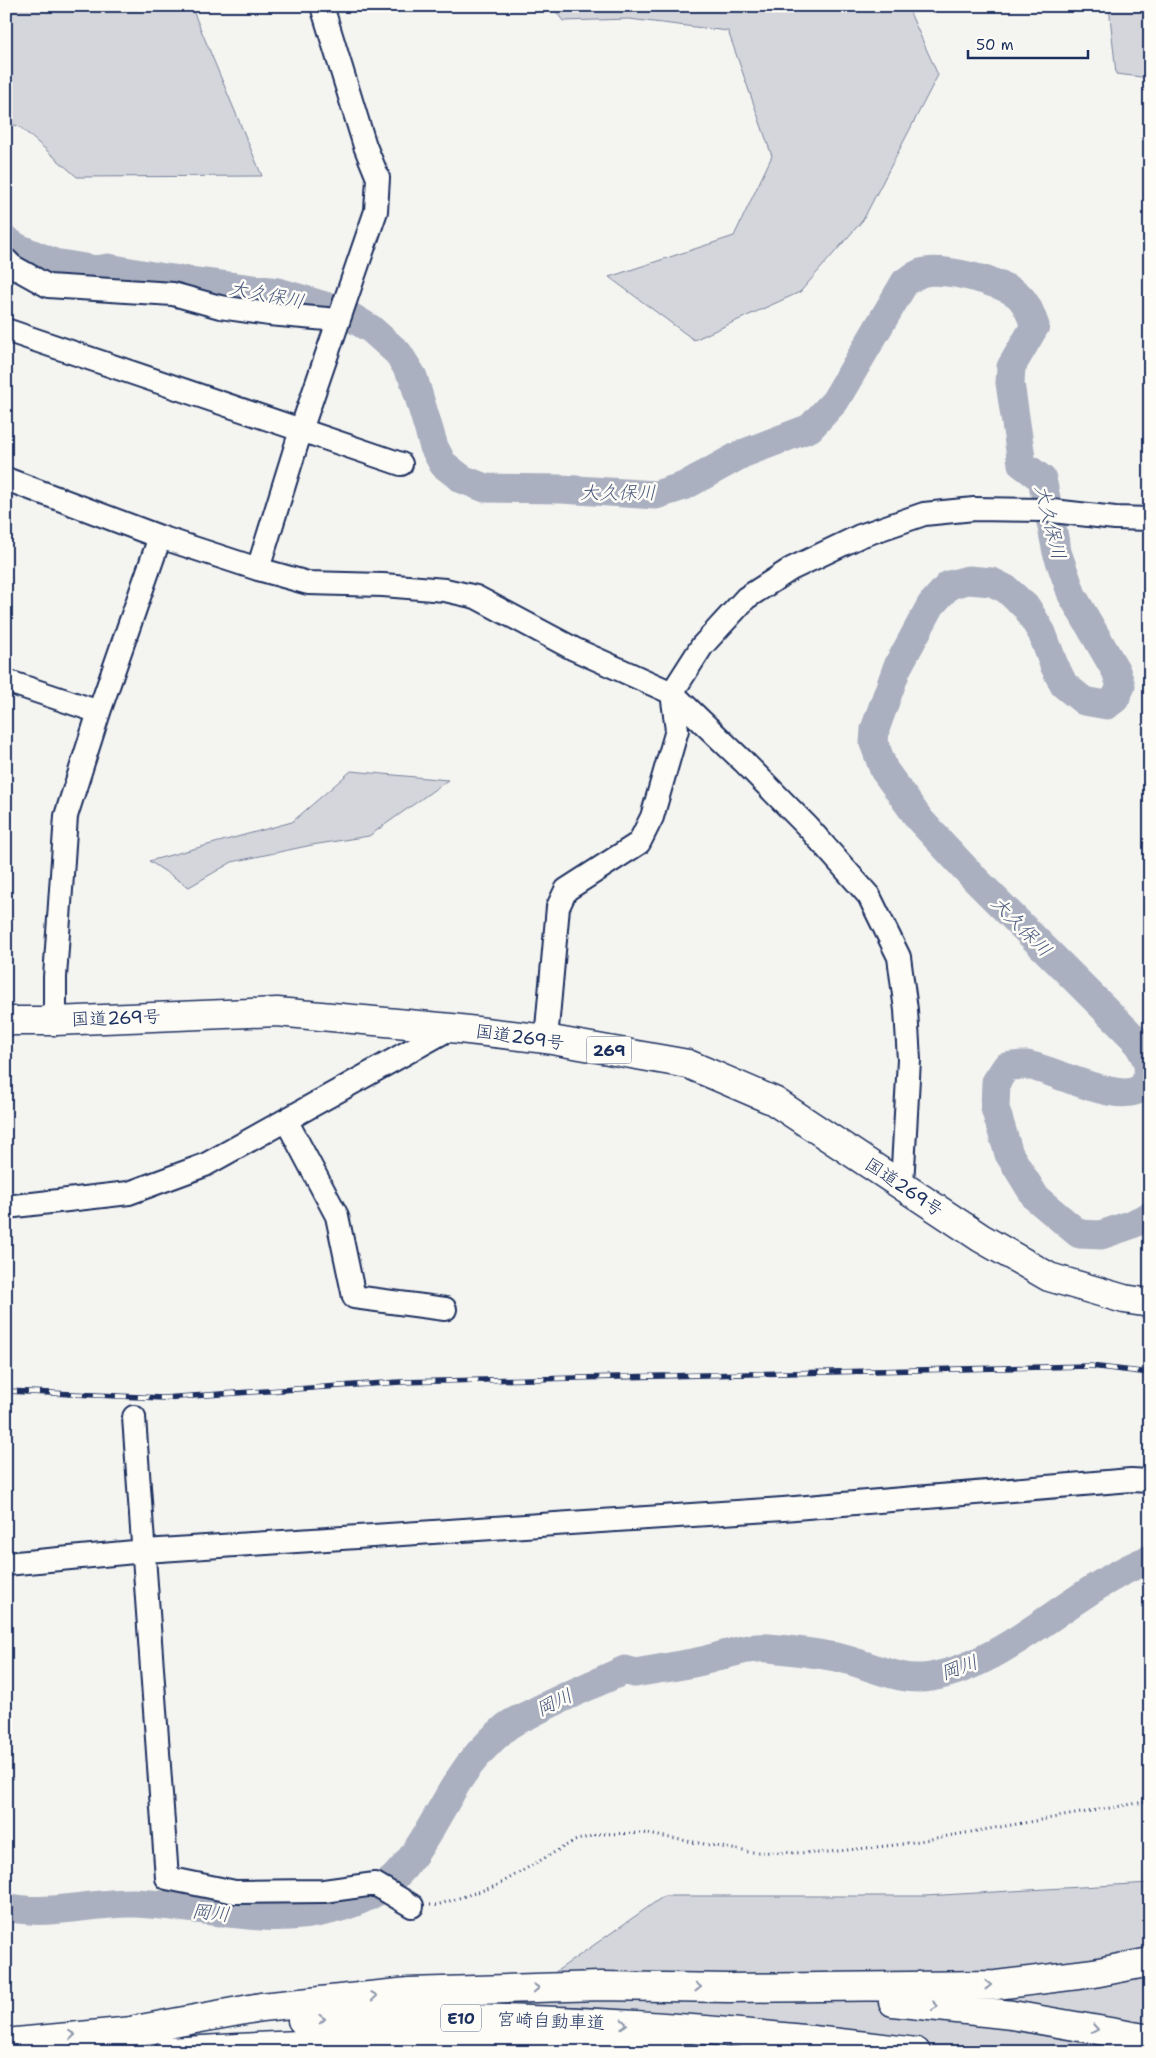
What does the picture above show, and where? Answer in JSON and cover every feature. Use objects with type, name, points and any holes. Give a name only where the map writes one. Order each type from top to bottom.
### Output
[{"type":"highway","name":"国道269号","points":[[6,1021],[54,1021],[277,1012],[546,1039],[688,1064],[774,1100],[981,1238],[1048,1277],[1124,1300],[1150,1304]]},
{"type":"highway","points":[[135,2030],[261,2007],[409,1992],[600,1986],[729,1988],[996,1985],[1094,1973],[1150,1962]]},
{"type":"highway","points":[[729,1988],[956,2008],[1091,2028],[1150,2039]]},
{"type":"highway","name":"宮崎自動車道","points":[[6,2043],[135,2030],[345,2018],[556,2021],[681,2027],[812,2038],[916,2052]]},
{"type":"highway","name":"宮崎自動車道","points":[[170,2052],[356,2044],[500,2043],[670,2052]]},
{"type":"street","points":[[258,569],[301,430],[376,211],[378,178],[362,137],[322,6]]},
{"type":"street","points":[[6,260],[12,266],[48,286],[173,294],[220,307],[269,314],[338,320]]},
{"type":"street","points":[[6,330],[401,464]]},
{"type":"street","points":[[6,479],[160,536],[258,569],[308,583],[383,585],[445,590],[476,597],[574,649],[672,693],[800,819],[869,896],[899,957],[906,1010],[909,1060],[902,1184]]},
{"type":"street","points":[[546,1039],[558,907],[566,890],[639,843],[652,817],[677,730],[672,693],[702,646],[746,598],[791,568],[860,536],[924,514],[974,509],[1044,510],[1114,518],[1150,519]]},
{"type":"street","points":[[54,1021],[55,977],[66,816],[99,712],[160,536]]},
{"type":"street","points":[[6,681],[99,712]]},
{"type":"street","points":[[6,1207],[129,1193],[205,1165],[451,1028]]},
{"type":"street","points":[[286,1120],[337,1216],[354,1297],[445,1310]]},
{"type":"street","points":[[134,1417],[167,1878],[235,1892],[324,1891],[375,1884],[412,1906]]},
{"type":"street","points":[[6,1564],[145,1551],[783,1509],[1131,1480],[1150,1481]]},
{"type":"path","points":[[412,1906],[437,1905],[496,1886],[574,1841],[600,1834],[642,1832],[749,1852],[818,1853],[896,1845],[1150,1801]]},
{"type":"shaded area","points":[[6,6],[191,6],[262,176],[77,177],[20,127],[6,122]]},
{"type":"shaded area","points":[[552,6],[907,6],[938,75],[863,220],[800,292],[694,340],[609,277],[734,236],[772,156],[728,31],[629,19],[563,21]]},
{"type":"shaded area","points":[[1109,6],[1150,6],[1150,78],[1116,74]]},
{"type":"shaded area","points":[[351,771],[448,780],[369,836],[312,845],[232,862],[189,887],[149,861],[292,822]]},
{"type":"shaded area","points":[[1150,1883],[1150,2052],[441,2052],[664,1896],[925,1896]]},
{"type":"waterway","name":"大久保川","points":[[6,240],[18,248],[54,263],[97,270],[108,268],[164,278],[278,292],[341,311],[371,329],[398,353],[413,377],[434,447],[443,464],[462,479],[485,488],[561,489],[656,495],[684,486],[742,454],[810,428],[835,401],[905,282],[915,276],[930,271],[956,273],[986,280],[1018,295],[1026,305],[1035,326],[1011,367],[1010,383],[1022,464],[1042,479],[1057,552],[1072,595],[1116,671],[1121,686],[1115,699],[1107,705],[1084,701],[1064,685],[1042,633],[1027,608],[1006,589],[992,582],[968,580],[949,585],[931,605],[897,668],[875,729],[874,743],[884,770],[920,820],[973,877],[1134,1038],[1148,1065],[1145,1083],[1136,1091],[1123,1093],[1088,1086],[1026,1065],[1006,1067],[996,1082],[995,1108],[1009,1154],[1036,1198],[1079,1234],[1101,1235],[1150,1216]]},
{"type":"waterway","name":"岡川","points":[[6,1907],[22,1910],[54,1910],[134,1903],[257,1916],[306,1915],[342,1907],[376,1892],[401,1870],[422,1842],[463,1774],[480,1752],[506,1727],[515,1721],[625,1670],[635,1673],[694,1663],[743,1650],[768,1648],[836,1657],[895,1675],[919,1678],[931,1677],[960,1669],[988,1657],[1095,1588],[1122,1572],[1150,1559]]},
{"type":"railway","points":[[6,1391],[163,1398],[400,1382],[1090,1366],[1150,1373]]}]
